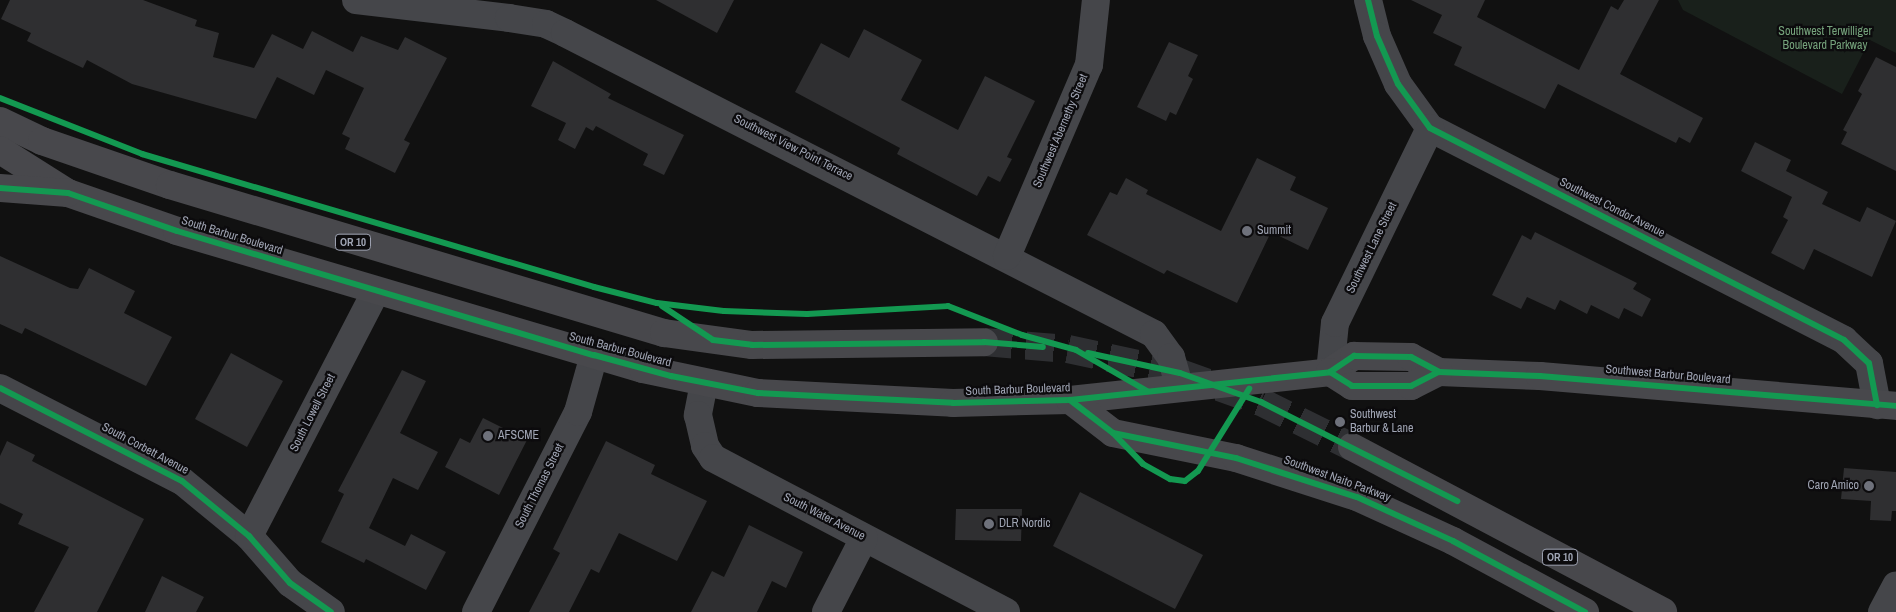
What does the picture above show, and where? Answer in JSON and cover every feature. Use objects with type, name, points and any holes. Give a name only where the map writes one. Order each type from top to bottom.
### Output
[{"type":"main road","name":"OR 10","points":[[0,121],[76,154],[180,188],[664,333],[752,345],[984,342]]},
{"type":"main road","name":"South Barbur Boulevard","points":[[0,150],[68,193],[177,231],[594,355],[704,383],[758,393],[867,400],[987,403],[1070,400],[1330,372]]},
{"type":"main road","name":"South Barbur Boulevard","points":[[0,188],[68,193]]},
{"type":"main road","name":"Southwest Barbur Boulevard","points":[[1330,372],[1352,386],[1411,386],[1439,372],[1540,376],[1886,405]]},
{"type":"main road","name":"Southwest Naito Parkway","points":[[1070,400],[1114,433],[1210,451],[1313,481],[1400,515],[1586,612]]},
{"type":"main road","name":"OR 10","points":[[1352,446],[1663,612]]},
{"type":"street","name":"Southwest View Point Terrace","points":[[356,0],[546,24],[1006,256],[1154,334],[1171,357],[1180,388]]},
{"type":"street","name":"Southwest Abernethy Street","points":[[1006,256],[1089,66],[1096,0]]},
{"type":"street","name":"Southwest Condor Avenue","points":[[1368,0],[1377,36],[1398,84],[1430,128],[1844,340],[1869,363],[1886,405]]},
{"type":"street","name":"Southwest Lane Street","points":[[1330,372],[1335,323],[1430,128]]},
{"type":"street","name":"South Lowell Street","points":[[249,536],[376,291]]},
{"type":"street","name":"South Thomas Street","points":[[476,612],[578,412],[594,355]]},
{"type":"street","name":"South Water Avenue","points":[[704,383],[698,415],[705,446],[713,458],[1006,612]]},
{"type":"street","name":"South Corbett Avenue","points":[[0,388],[182,481],[249,536],[290,583],[331,612]]},
{"type":"street","points":[[826,612],[864,538]]},
{"type":"street","points":[[1882,612],[1896,586]]},
{"type":"green space","name":"Southwest Terwilliger Boulevard Parkway","points":[[1678,0],[1896,0],[1896,53],[1870,40],[1842,94],[1683,10]]},
{"type":"building","points":[[10,0],[143,0],[197,20],[195,26],[219,33],[213,57],[254,68],[272,34],[303,49],[312,31],[353,52],[361,36],[398,50],[405,37],[447,58],[404,140],[410,143],[395,173],[345,149],[350,138],[342,134],[364,88],[326,70],[314,95],[277,77],[256,119],[132,84],[87,60],[83,68],[43,49],[27,41],[31,33],[1,19]]},
{"type":"building","points":[[656,0],[734,0],[717,33]]},
{"type":"building","points":[[1411,0],[1485,0],[1477,17],[1579,70],[1611,6],[1618,10],[1624,0],[1659,0],[1620,74],[1703,118],[1690,143],[1679,137],[1676,143],[1558,84],[1545,109],[1454,65],[1462,47],[1433,33],[1442,15]]},
{"type":"building","points":[[864,29],[922,60],[901,100],[958,130],[985,76],[1035,101],[1007,157],[1012,159],[1000,182],[988,176],[977,196],[897,154],[900,148],[795,92],[821,43],[849,58]]},
{"type":"building","points":[[1169,42],[1198,55],[1188,76],[1193,79],[1176,115],[1170,112],[1166,121],[1137,107]]},
{"type":"building","points":[[1876,57],[1896,67],[1896,171],[1841,144],[1847,132],[1843,130],[1862,94],[1858,91]]},
{"type":"building","points":[[553,61],[611,94],[608,98],[684,135],[664,175],[643,165],[648,154],[596,126],[593,131],[586,127],[575,149],[558,140],[566,123],[531,106]]},
{"type":"building","points":[[1755,142],[1791,160],[1786,171],[1828,192],[1822,204],[1860,222],[1867,207],[1896,221],[1872,277],[1814,249],[1804,270],[1771,253],[1788,220],[1783,217],[1792,197],[1741,171]]},
{"type":"building","points":[[1257,158],[1296,177],[1290,190],[1328,208],[1308,250],[1271,232],[1237,303],[1167,270],[1164,274],[1087,235],[1110,192],[1117,195],[1126,178],[1148,190],[1146,194],[1221,231]]},
{"type":"building","points":[[1535,232],[1637,283],[1633,289],[1651,299],[1642,317],[1624,308],[1619,319],[1591,305],[1587,314],[1560,300],[1555,310],[1527,297],[1521,309],[1492,295],[1522,235],[1531,240]]},
{"type":"building","points":[[0,256],[70,288],[78,289],[89,268],[135,291],[124,313],[172,337],[146,386],[25,328],[22,334],[0,324]]},
{"type":"building","points":[[231,353],[283,381],[247,447],[195,419]]},
{"type":"building","points":[[402,370],[426,381],[400,433],[438,452],[418,490],[393,478],[369,528],[405,546],[411,534],[446,552],[426,590],[366,559],[364,563],[321,542],[344,494],[338,491]]},
{"type":"building","points":[[483,418],[527,440],[499,495],[445,467],[460,438],[470,443]]},
{"type":"building","points":[[7,441],[35,455],[32,461],[144,519],[97,612],[34,612],[69,547],[18,524],[23,514],[0,503],[0,456]]},
{"type":"building","points":[[606,441],[655,465],[651,474],[707,501],[677,561],[619,533],[599,573],[591,569],[569,612],[529,612],[560,553],[553,549]]},
{"type":"building","name":"Caro Amico","points":[[1844,468],[1896,472],[1896,511],[1892,511],[1891,521],[1870,520],[1871,501],[1841,499]]},
{"type":"building","points":[[1080,492],[1203,555],[1175,609],[1053,546]]},
{"type":"building","name":"DLR Nordic","points":[[956,509],[1022,509],[1021,541],[955,540]]},
{"type":"building","points":[[749,525],[803,552],[786,588],[772,581],[757,612],[691,612],[712,571],[724,577]]},
{"type":"building","points":[[162,576],[204,597],[196,612],[145,612]]},
{"type":"tunnel","points":[[984,342],[1068,349],[1180,373],[1261,402],[1352,447]]},
{"type":"cycle path","points":[[1368,0],[1377,36],[1398,84],[1430,128],[1844,340],[1869,363],[1877,405]]},
{"type":"cycle path","points":[[0,98],[142,154],[594,287],[657,303],[724,311],[807,314],[948,306],[1022,335],[1076,350],[1147,391]]},
{"type":"cycle path","points":[[0,188],[68,193],[177,231],[594,355],[671,376],[758,393],[953,403],[1070,400],[1330,372],[1354,356],[1411,357],[1439,372],[1540,376],[1896,406]]},
{"type":"cycle path","points":[[662,306],[713,340],[752,345],[984,342],[1043,347]]},
{"type":"cycle path","points":[[1088,353],[1180,373],[1261,402],[1457,501]]},
{"type":"cycle path","points":[[1330,372],[1352,386],[1411,386],[1439,372]]},
{"type":"cycle path","points":[[0,388],[182,481],[249,536],[290,583],[331,612]]},
{"type":"cycle path","points":[[1113,433],[1143,464],[1170,479],[1185,481],[1198,471],[1249,389]]},
{"type":"cycle path","points":[[1070,400],[1113,433],[1236,458],[1357,497],[1453,541],[1585,612]]},
{"type":"place","name":"Summit","points":[[1247,231]]},
{"type":"place","name":"Southwest Barbur & Lane","points":[[1340,422]]},
{"type":"place","name":"AFSCME","points":[[488,436]]},
{"type":"place","name":"Caro Amico","points":[[1869,486]]},
{"type":"place","name":"DLR Nordic","points":[[989,524]]}]
